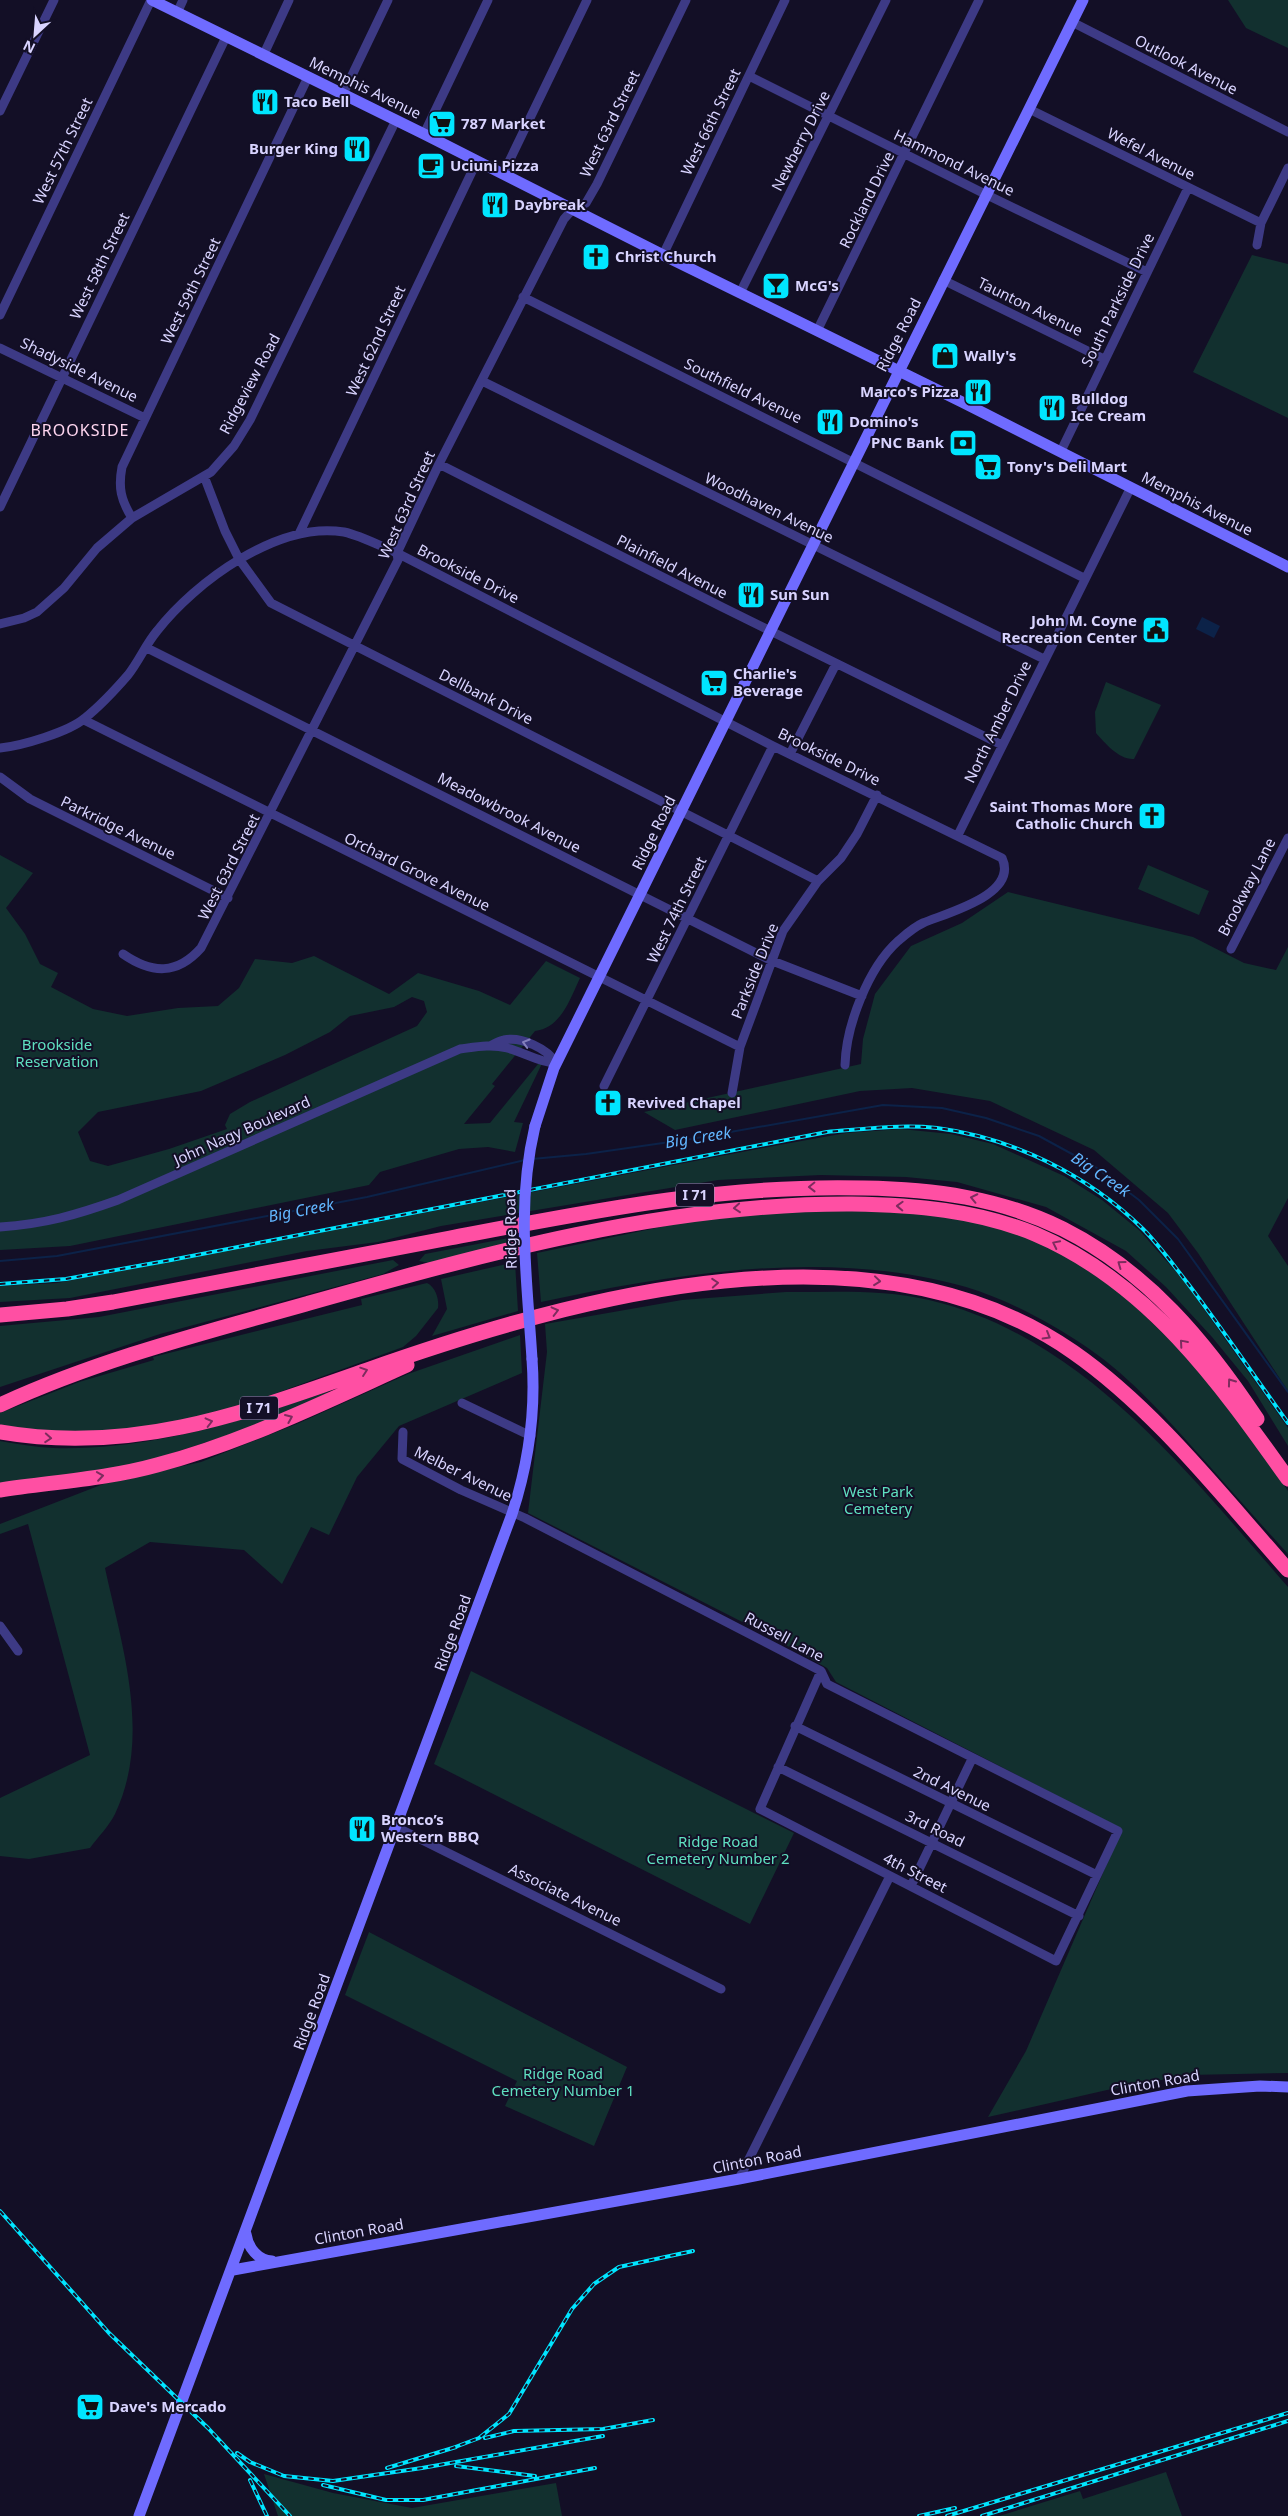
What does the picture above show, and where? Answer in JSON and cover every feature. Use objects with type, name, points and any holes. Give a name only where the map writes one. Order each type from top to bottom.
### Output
[{"type":"highway","name":"I 71","points":[[0,1315],[68,1309],[113,1302],[597,1210],[676,1197],[759,1189],[809,1187],[888,1188],[950,1194],[993,1203],[1045,1221],[1094,1246],[1134,1274],[1167,1303],[1197,1336],[1244,1399],[1288,1466]]},
{"type":"highway","points":[[0,1404],[77,1373],[247,1321],[395,1279],[605,1228],[742,1208],[822,1204],[918,1206],[971,1214],[1027,1231],[1070,1252],[1123,1286],[1158,1316],[1200,1363],[1242,1415],[1288,1479]]},
{"type":"highway","name":"I 71","points":[[0,1432],[28,1436],[80,1439],[133,1436],[179,1429],[263,1406],[508,1323],[581,1304],[705,1284],[769,1279],[866,1280],[922,1288],[966,1299],[1031,1326],[1070,1350],[1108,1379],[1179,1448],[1288,1570]]},
{"type":"highway","points":[[0,1490],[131,1471],[197,1454],[260,1431],[431,1354],[508,1323]]},
{"type":"main road","name":"Memphis Avenue","points":[[151,0],[396,120],[663,256],[1061,451],[1288,567]]},
{"type":"main road","name":"Ridge Road","points":[[139,2516],[233,2270],[524,1478],[531,1436],[533,1405],[523,1215],[524,1182],[535,1126],[547,1084],[1082,0]]},
{"type":"main road","name":"Clinton Road","points":[[233,2270],[739,2179],[1187,2090],[1260,2086],[1288,2087]]},
{"type":"main road","points":[[246,2234],[247,2244],[258,2255],[266,2260],[282,2261]]},
{"type":"street","points":[[0,111],[54,0]]},
{"type":"street","name":"West 57th Street","points":[[0,315],[151,0]]},
{"type":"street","points":[[176,13],[183,0]]},
{"type":"street","points":[[263,56],[289,0]]},
{"type":"street","points":[[343,94],[388,0]]},
{"type":"street","points":[[424,134],[488,0]]},
{"type":"street","points":[[503,174],[587,0]]},
{"type":"street","name":"West 63rd Street","points":[[123,954],[138,964],[158,969],[176,968],[190,960],[202,948],[271,815],[398,560],[397,553],[439,464],[523,297],[564,219],[572,210],[586,202],[598,184],[686,0]]},
{"type":"street","name":"West 66th Street","points":[[663,256],[784,0]]},
{"type":"street","name":"Newberry Drive","points":[[740,293],[886,0]]},
{"type":"street","name":"Rockland Drive","points":[[817,331],[979,0]]},
{"type":"street","name":"Outlook Avenue","points":[[1072,22],[1288,132]]},
{"type":"street","name":"West 58th Street","points":[[0,507],[226,37]]},
{"type":"street","name":"Hammond Avenue","points":[[749,76],[985,194],[1147,272]]},
{"type":"street","name":"West 59th Street","points":[[132,518],[124,504],[119,484],[122,467],[308,78]]},
{"type":"street","name":"Wefel Avenue","points":[[1029,109],[1261,223]]},
{"type":"street","name":"Ridgeview Road","points":[[0,624],[24,618],[50,602],[98,548],[132,518],[211,472],[234,446],[250,420],[396,120]]},
{"type":"street","name":"West 62nd Street","points":[[299,534],[477,161]]},
{"type":"street","points":[[1257,245],[1261,223],[1288,168]]},
{"type":"street","name":"South Parkside Drive","points":[[1061,451],[1188,188]]},
{"type":"street","name":"Taunton Avenue","points":[[944,280],[1104,359]]},
{"type":"street","name":"Southfield Avenue","points":[[523,297],[1084,578]]},
{"type":"street","name":"Shadyside Avenue","points":[[0,348],[145,418]]},
{"type":"street","name":"Woodhaven Avenue","points":[[482,381],[1044,659]]},
{"type":"street","name":"Plainfield Avenue","points":[[439,464],[836,664],[1002,745]]},
{"type":"street","name":"Dellbank Drive","points":[[204,476],[225,531],[239,559],[271,603],[818,880]]},
{"type":"street","name":"North Amber Drive","points":[[958,835],[1084,578],[1131,487]]},
{"type":"street","name":"Brookside Drive","points":[[0,748],[43,738],[84,720],[128,675],[156,632],[185,599],[222,569],[239,559],[299,534],[343,532],[362,538],[397,553],[773,746],[877,795],[1002,858],[1006,866],[1001,878],[983,898],[921,924],[897,941],[874,970],[862,996],[846,1049],[845,1065]]},
{"type":"street","name":"Meadowbrook Avenue","points":[[147,648],[770,960],[862,996]]},
{"type":"street","points":[[790,754],[836,664]]},
{"type":"street","name":"Orchard Grove Avenue","points":[[84,720],[271,815],[740,1047]]},
{"type":"street","name":"West 74th Street","points":[[604,1086],[689,919],[773,746]]},
{"type":"street","name":"Parkridge Avenue","points":[[0,777],[30,799],[228,898]]},
{"type":"street","name":"Parkside Drive","points":[[732,1093],[740,1047],[770,960],[783,931],[818,880],[841,858],[857,834],[877,795]]},
{"type":"street","name":"Brookway Lane","points":[[1231,949],[1288,838]]},
{"type":"street","name":"John Nagy Boulevard","points":[[0,1227],[29,1225],[65,1219],[118,1200],[460,1049],[490,1046],[531,1055],[546,1063],[556,1063]]},
{"type":"street","points":[[462,1403],[500,1423],[531,1436]]},
{"type":"street","name":"Melber Avenue","points":[[403,1432],[402,1459],[512,1514]]},
{"type":"street","name":"Russell Lane","points":[[512,1514],[525,1518],[821,1671],[828,1684],[1118,1831],[1097,1875]]},
{"type":"street","points":[[0,1626],[18,1651]]},
{"type":"street","points":[[778,1767],[821,1671]]},
{"type":"street","name":"2nd Avenue","points":[[795,1726],[1097,1875]]},
{"type":"street","points":[[911,1886],[972,1758]]},
{"type":"street","name":"4th Street","points":[[778,1767],[760,1809],[1056,1961],[1079,1916]]},
{"type":"street","name":"3rd Road","points":[[778,1767],[1079,1916]]},
{"type":"street","name":"Associate Avenue","points":[[396,1827],[721,1989]]},
{"type":"street","points":[[1079,1916],[1097,1875]]},
{"type":"street","points":[[739,2179],[890,1876]]},
{"type":"green space","points":[[1228,0],[1288,0],[1288,48],[1246,28]]},
{"type":"green space","points":[[1252,255],[1288,264],[1288,418],[1193,372]]},
{"type":"green space","points":[[1106,682],[1161,705],[1134,759],[1128,759],[1118,754],[1096,733],[1095,712]]},
{"type":"green space","name":"Brookside Reservation","points":[[0,855],[33,873],[6,908],[25,934],[40,964],[58,973],[51,987],[93,1009],[127,1016],[178,1008],[218,1006],[239,988],[255,959],[292,963],[314,956],[389,994],[418,973],[479,991],[510,1005],[546,961],[580,978],[564,1011],[552,1024],[544,1029],[535,1031],[492,1084],[495,1086],[464,1124],[490,1123],[547,1053],[514,1122],[523,1123],[515,1152],[488,1147],[459,1149],[380,1172],[369,1185],[70,1246],[0,1250]],"holes":[[[412,997],[424,1001],[427,1012],[417,1026],[250,1102],[230,1114],[225,1125],[227,1129],[169,1149],[108,1166],[90,1161],[78,1132],[98,1112],[201,1091],[285,1055],[330,1032],[350,1016],[394,1007]]]},
{"type":"green space","points":[[1148,865],[1209,891],[1199,915],[1138,889]]},
{"type":"green space","points":[[1008,892],[1193,937],[1244,963],[1276,970],[1288,947],[1288,1198],[1268,1236],[1288,1266],[1288,1391],[1198,1253],[1168,1213],[1094,1150],[990,1101],[912,1088],[860,1091],[675,1130],[644,1112],[861,1064],[863,1039],[875,994],[911,946],[962,923]]},
{"type":"green space","points":[[901,1129],[951,1134],[993,1144],[1064,1176],[1102,1200],[1140,1231],[1184,1281],[1288,1428],[1288,1446],[1248,1381],[1212,1337],[1166,1287],[1126,1251],[1046,1207],[957,1182],[906,1177],[821,1175],[718,1180],[441,1226],[378,1242],[307,1251],[70,1298],[0,1302],[0,1286],[57,1283],[779,1145],[846,1133]]},
{"type":"green space","points":[[843,1210],[950,1215],[1001,1227],[1052,1246],[1111,1283],[1199,1368],[1288,1491],[1288,1554],[1164,1416],[1120,1373],[1088,1348],[1059,1330],[1014,1305],[982,1292],[914,1275],[861,1269],[807,1267],[699,1274],[593,1291],[541,1302],[537,1253],[694,1220],[778,1211]]},
{"type":"green space","points":[[514,1237],[514,1244],[429,1263],[419,1261],[425,1254]]},
{"type":"green space","points":[[393,1260],[399,1265],[383,1274],[160,1334],[0,1387],[0,1326],[99,1317]]},
{"type":"green space","points":[[515,1262],[518,1311],[432,1336],[447,1309],[441,1279]]},
{"type":"green space","points":[[427,1283],[435,1291],[438,1298],[438,1308],[416,1336],[403,1347],[244,1405],[215,1414],[127,1430],[52,1432],[0,1425],[0,1413],[79,1382],[154,1360],[153,1357],[362,1305],[361,1299]]},
{"type":"green space","name":"West Park Cemetery","points":[[786,1292],[876,1293],[912,1296],[985,1318],[1036,1344],[1084,1377],[1129,1415],[1172,1456],[1288,1587],[1288,2073],[1189,2075],[1107,2090],[988,2117],[1026,2051],[1122,1829],[836,1682],[827,1668],[768,1635],[528,1513],[547,1352],[545,1324],[682,1300]]},
{"type":"green space","points":[[520,1335],[522,1373],[399,1426],[357,1477],[329,1535],[311,1527],[282,1584],[244,1550],[150,1542],[105,1568],[119,1629],[130,1691],[133,1723],[131,1754],[126,1784],[113,1818],[90,1848],[29,1859],[0,1856],[0,1798],[90,1755],[28,1524],[0,1534],[0,1524],[106,1483],[201,1462],[299,1423],[408,1374]]},
{"type":"green space","points":[[327,1392],[329,1395],[265,1423],[136,1465],[0,1484],[0,1441],[53,1448],[88,1448],[158,1440],[226,1424]]},
{"type":"green space","name":"Ridge Road Cemetery Number 2","points":[[471,1671],[794,1833],[750,1924],[434,1764]]},
{"type":"green space","name":"Ridge Road Cemetery Number 1","points":[[369,1932],[627,2067],[594,2146],[505,2106],[517,2081],[345,1995]]},
{"type":"green space","points":[[1166,2472],[1182,2516],[999,2516],[1080,2491],[1083,2499]]},
{"type":"green space","points":[[264,2474],[333,2493],[412,2508],[556,2483],[562,2516],[278,2516]]},
{"type":"water","points":[[1202,617],[1220,626],[1214,638],[1196,629]]},
{"type":"waterway","name":"Big Creek","points":[[532,1159],[586,1154],[691,1139],[883,1105],[942,1108],[986,1118],[1039,1136],[1094,1166],[1139,1200],[1178,1239],[1288,1392]]},
{"type":"waterway","name":"Big Creek","points":[[0,1261],[57,1256],[367,1197],[525,1160]]},
{"type":"railway","points":[[0,1284],[66,1279],[171,1260],[827,1132],[868,1128],[937,1128],[994,1140],[1048,1162],[1074,1176],[1121,1210],[1143,1229],[1167,1256],[1288,1423]]},
{"type":"railway","points":[[0,2211],[109,2333],[208,2428],[290,2516]]},
{"type":"railway","points":[[450,2449],[479,2438],[509,2414],[572,2309],[594,2284],[619,2267],[693,2251]]},
{"type":"railway","points":[[947,2516],[1288,2413]]},
{"type":"railway","points":[[485,2438],[514,2431],[603,2429],[653,2420]]},
{"type":"railway","points":[[982,2516],[1288,2421]]},
{"type":"railway","points":[[237,2453],[250,2462],[284,2476],[333,2481],[422,2468],[603,2436]]},
{"type":"railway","points":[[387,2468],[456,2447]]},
{"type":"railway","points":[[456,2466],[535,2476]]},
{"type":"railway","points":[[323,2485],[386,2500],[423,2500],[595,2468]]},
{"type":"railway","points":[[250,2480],[267,2516]]},
{"type":"railway","points":[[919,2516],[955,2508]]},
{"type":"place","name":"Taco Bell","points":[[265,102]]},
{"type":"place","name":"787 Market","points":[[442,124]]},
{"type":"place","name":"Burger King","points":[[357,149]]},
{"type":"place","name":"Uciuni Pizza","points":[[431,166]]},
{"type":"place","name":"Daybreak","points":[[495,205]]},
{"type":"place","name":"Christ Church","points":[[596,257]]},
{"type":"place","name":"McG's","points":[[776,286]]},
{"type":"place","name":"Wally's","points":[[945,356]]},
{"type":"place","name":"Marco's Pizza","points":[[978,392]]},
{"type":"place","name":"Bulldog Ice Cream","points":[[1052,408]]},
{"type":"place","name":"Domino's","points":[[830,422]]},
{"type":"place","name":"PNC Bank","points":[[963,443]]},
{"type":"place","name":"Tony's Deli Mart","points":[[988,467]]},
{"type":"place","name":"Sun Sun","points":[[751,595]]},
{"type":"place","name":"John M. Coyne Recreation Center","points":[[1156,630]]},
{"type":"place","name":"Charlie's Beverage","points":[[714,683]]},
{"type":"place","name":"Saint Thomas More Catholic Church","points":[[1152,816]]},
{"type":"place","name":"Revived Chapel","points":[[608,1103]]},
{"type":"place","name":"Bronco’s Western BBQ","points":[[362,1829]]},
{"type":"place","name":"Dave's Mercado","points":[[90,2407]]},
{"type":"district","name":"BROOKSIDE","points":[[80,430]]}]
